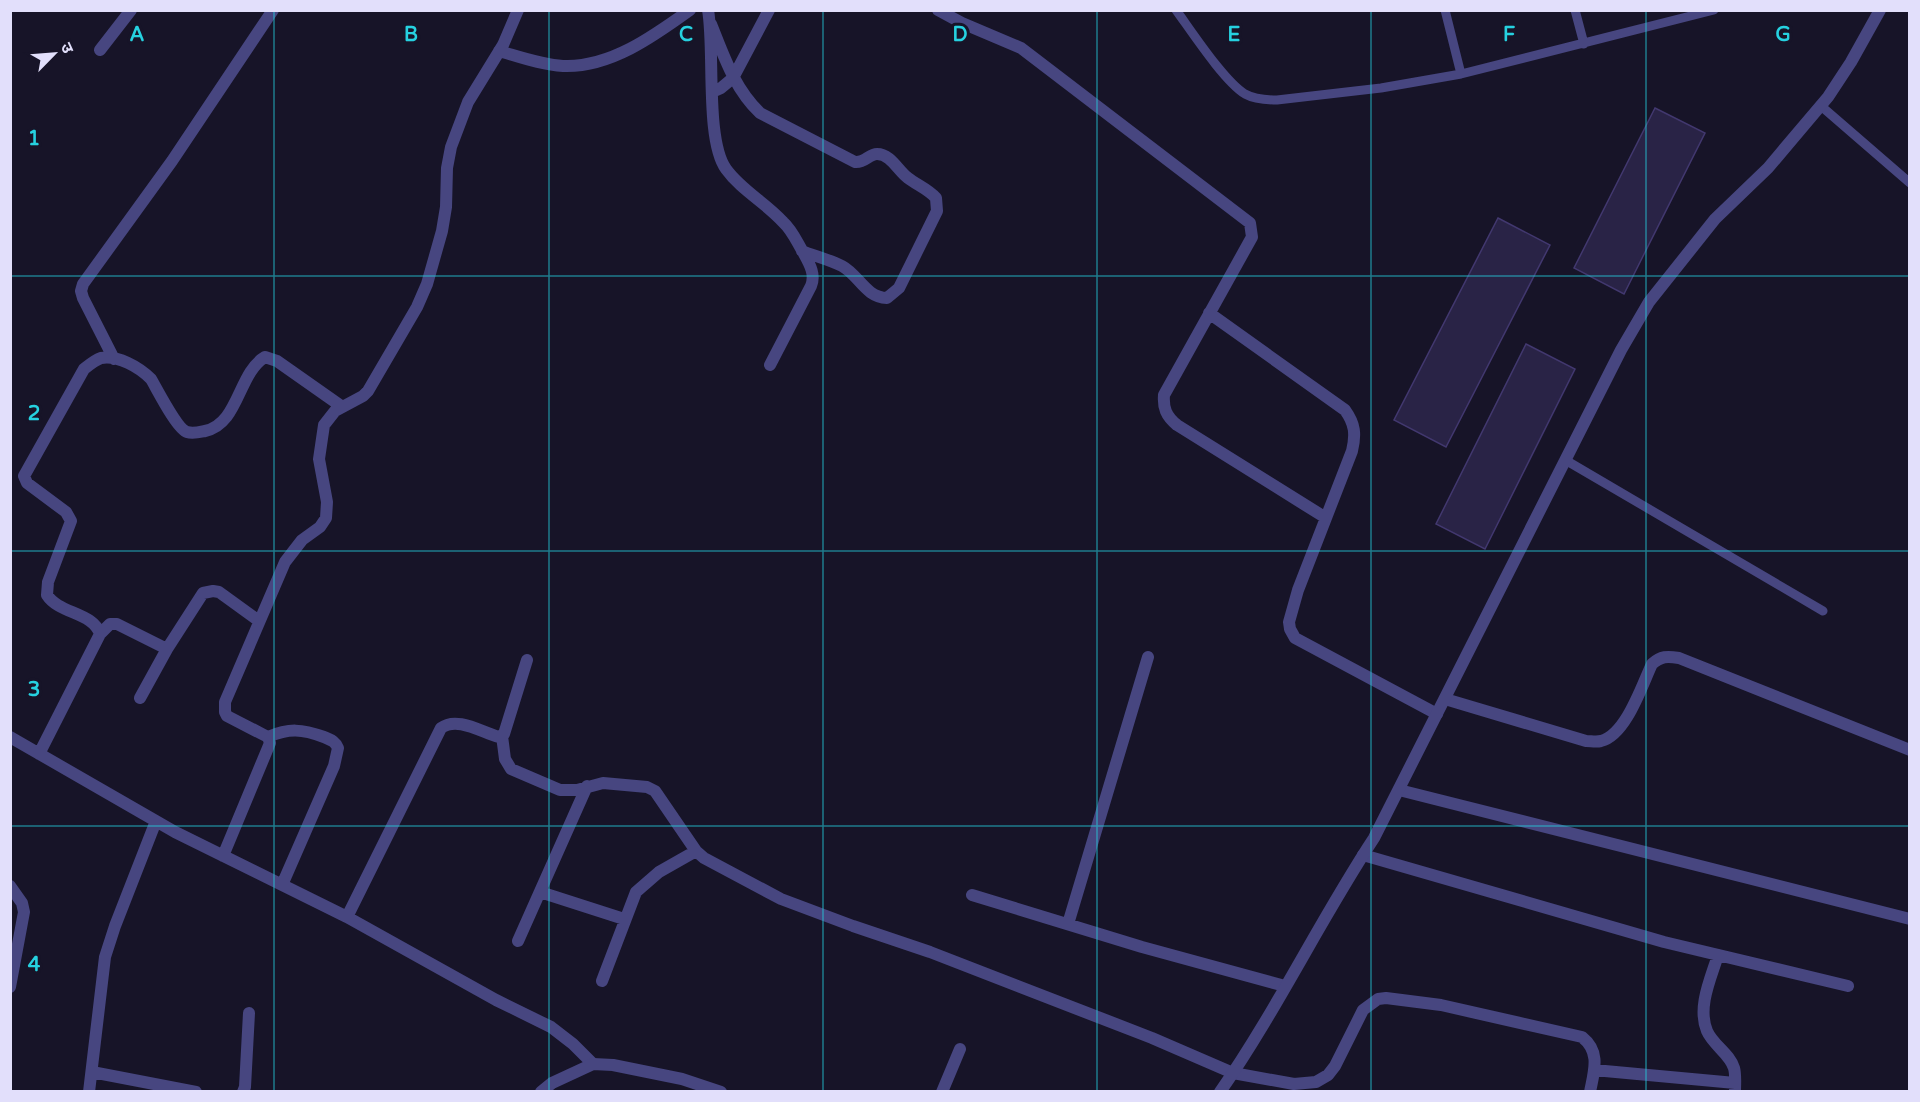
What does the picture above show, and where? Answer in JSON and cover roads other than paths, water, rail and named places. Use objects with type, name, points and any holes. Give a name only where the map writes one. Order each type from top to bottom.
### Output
[{"type":"street","points":[[100,50],[131,10]]},
{"type":"street","points":[[114,359],[83,298],[81,291],[83,284],[172,161],[273,10]]},
{"type":"street","points":[[268,737],[232,720],[227,716],[224,707],[285,562],[302,540],[320,527],[326,518],[327,502],[319,459],[324,425],[328,417],[341,406],[363,396],[368,391],[417,308],[427,284],[442,231],[451,147],[468,102],[499,51],[518,10]]},
{"type":"street","points":[[499,51],[563,66],[582,64],[620,54],[643,43],[690,10]]},
{"type":"street","points":[[708,10],[711,24],[733,78],[746,98],[760,112],[855,162],[860,163],[877,154],[882,155],[936,198],[938,203],[937,211],[899,288],[887,298],[881,298],[863,288],[842,266],[802,251]]},
{"type":"street","points":[[712,92],[733,78],[768,10]]},
{"type":"street","points":[[939,10],[962,23],[1022,48],[1246,218],[1253,229],[1252,237],[1164,395],[1165,413],[1177,425],[1326,518]]},
{"type":"street","points":[[1220,1092],[1374,837],[1567,461],[1621,350],[1649,302],[1715,219],[1768,168],[1821,106],[1851,62],[1880,10]]},
{"type":"street","points":[[711,24],[712,92],[716,138],[721,159],[726,169],[784,222],[812,272],[813,282],[770,365]]},
{"type":"street","points":[[1209,313],[1345,410],[1352,420],[1355,431],[1352,451],[1298,590],[1289,622],[1292,634],[1295,638],[1437,714]]},
{"type":"street","points":[[100,634],[95,625],[55,604],[47,595],[48,582],[71,521],[66,512],[27,483],[24,476],[84,369],[102,358],[122,360],[145,373],[181,428],[190,433],[210,430],[223,421],[255,365],[265,357],[277,361],[341,406]]},
{"type":"street","points":[[140,699],[199,597],[208,591],[219,592],[260,621]]},
{"type":"street","points":[[39,754],[100,634],[110,624],[117,624],[167,650]]},
{"type":"street","points":[[1445,699],[1586,741],[1601,741],[1611,736],[1622,725],[1652,664],[1666,656],[1679,658],[1910,750]]},
{"type":"street","points":[[1068,924],[1148,657]]},
{"type":"street","points":[[347,917],[441,728],[446,724],[456,723],[502,736],[506,732],[527,660]]},
{"type":"street","points":[[268,737],[283,730],[298,729],[332,740],[338,748],[334,766],[282,885]]},
{"type":"street","points":[[502,736],[503,752],[511,769],[560,790],[568,791],[587,786],[613,784],[647,787],[655,791],[696,851],[715,865],[781,899],[930,952],[1142,1033],[1233,1073],[1294,1084],[1316,1082],[1328,1075],[1335,1066],[1363,1010],[1378,999],[1386,998],[1441,1005],[1582,1037],[1594,1051],[1594,1070],[1590,1092]]},
{"type":"street","points":[[10,737],[156,821],[347,917],[496,1000],[551,1027],[593,1064]]},
{"type":"street","points":[[223,856],[269,748],[268,737]]},
{"type":"street","points":[[518,941],[587,786]]},
{"type":"street","points":[[1399,790],[1910,919]]},
{"type":"street","points":[[89,1092],[105,957],[125,897],[156,821]]},
{"type":"street","points":[[602,981],[636,892],[658,872],[696,851]]},
{"type":"street","points":[[1363,855],[1664,942],[1848,986]]},
{"type":"street","points":[[10,886],[22,903],[24,912],[10,987]]},
{"type":"street","points":[[540,892],[624,919]]},
{"type":"street","points":[[972,895],[1285,986]]},
{"type":"street","points":[[1594,1070],[1735,1087],[1734,1067],[1713,1041],[1704,1020],[1705,997],[1718,955]]},
{"type":"street","points":[[243,1092],[249,1013]]},
{"type":"street","points":[[942,1092],[960,1049]]},
{"type":"street","points":[[541,1092],[552,1083],[593,1064],[613,1065],[682,1079],[722,1092]]},
{"type":"street","points":[[92,1072],[195,1092]]},
{"type":"lane","points":[[1176,10],[1231,83],[1246,95],[1277,100],[1381,88],[1461,74],[1714,10]]},
{"type":"lane","points":[[1444,10],[1461,74]]},
{"type":"lane","points":[[1575,10],[1584,44]]},
{"type":"lane","points":[[1821,106],[1910,183]]},
{"type":"lane","points":[[1567,461],[1823,610]]}]
